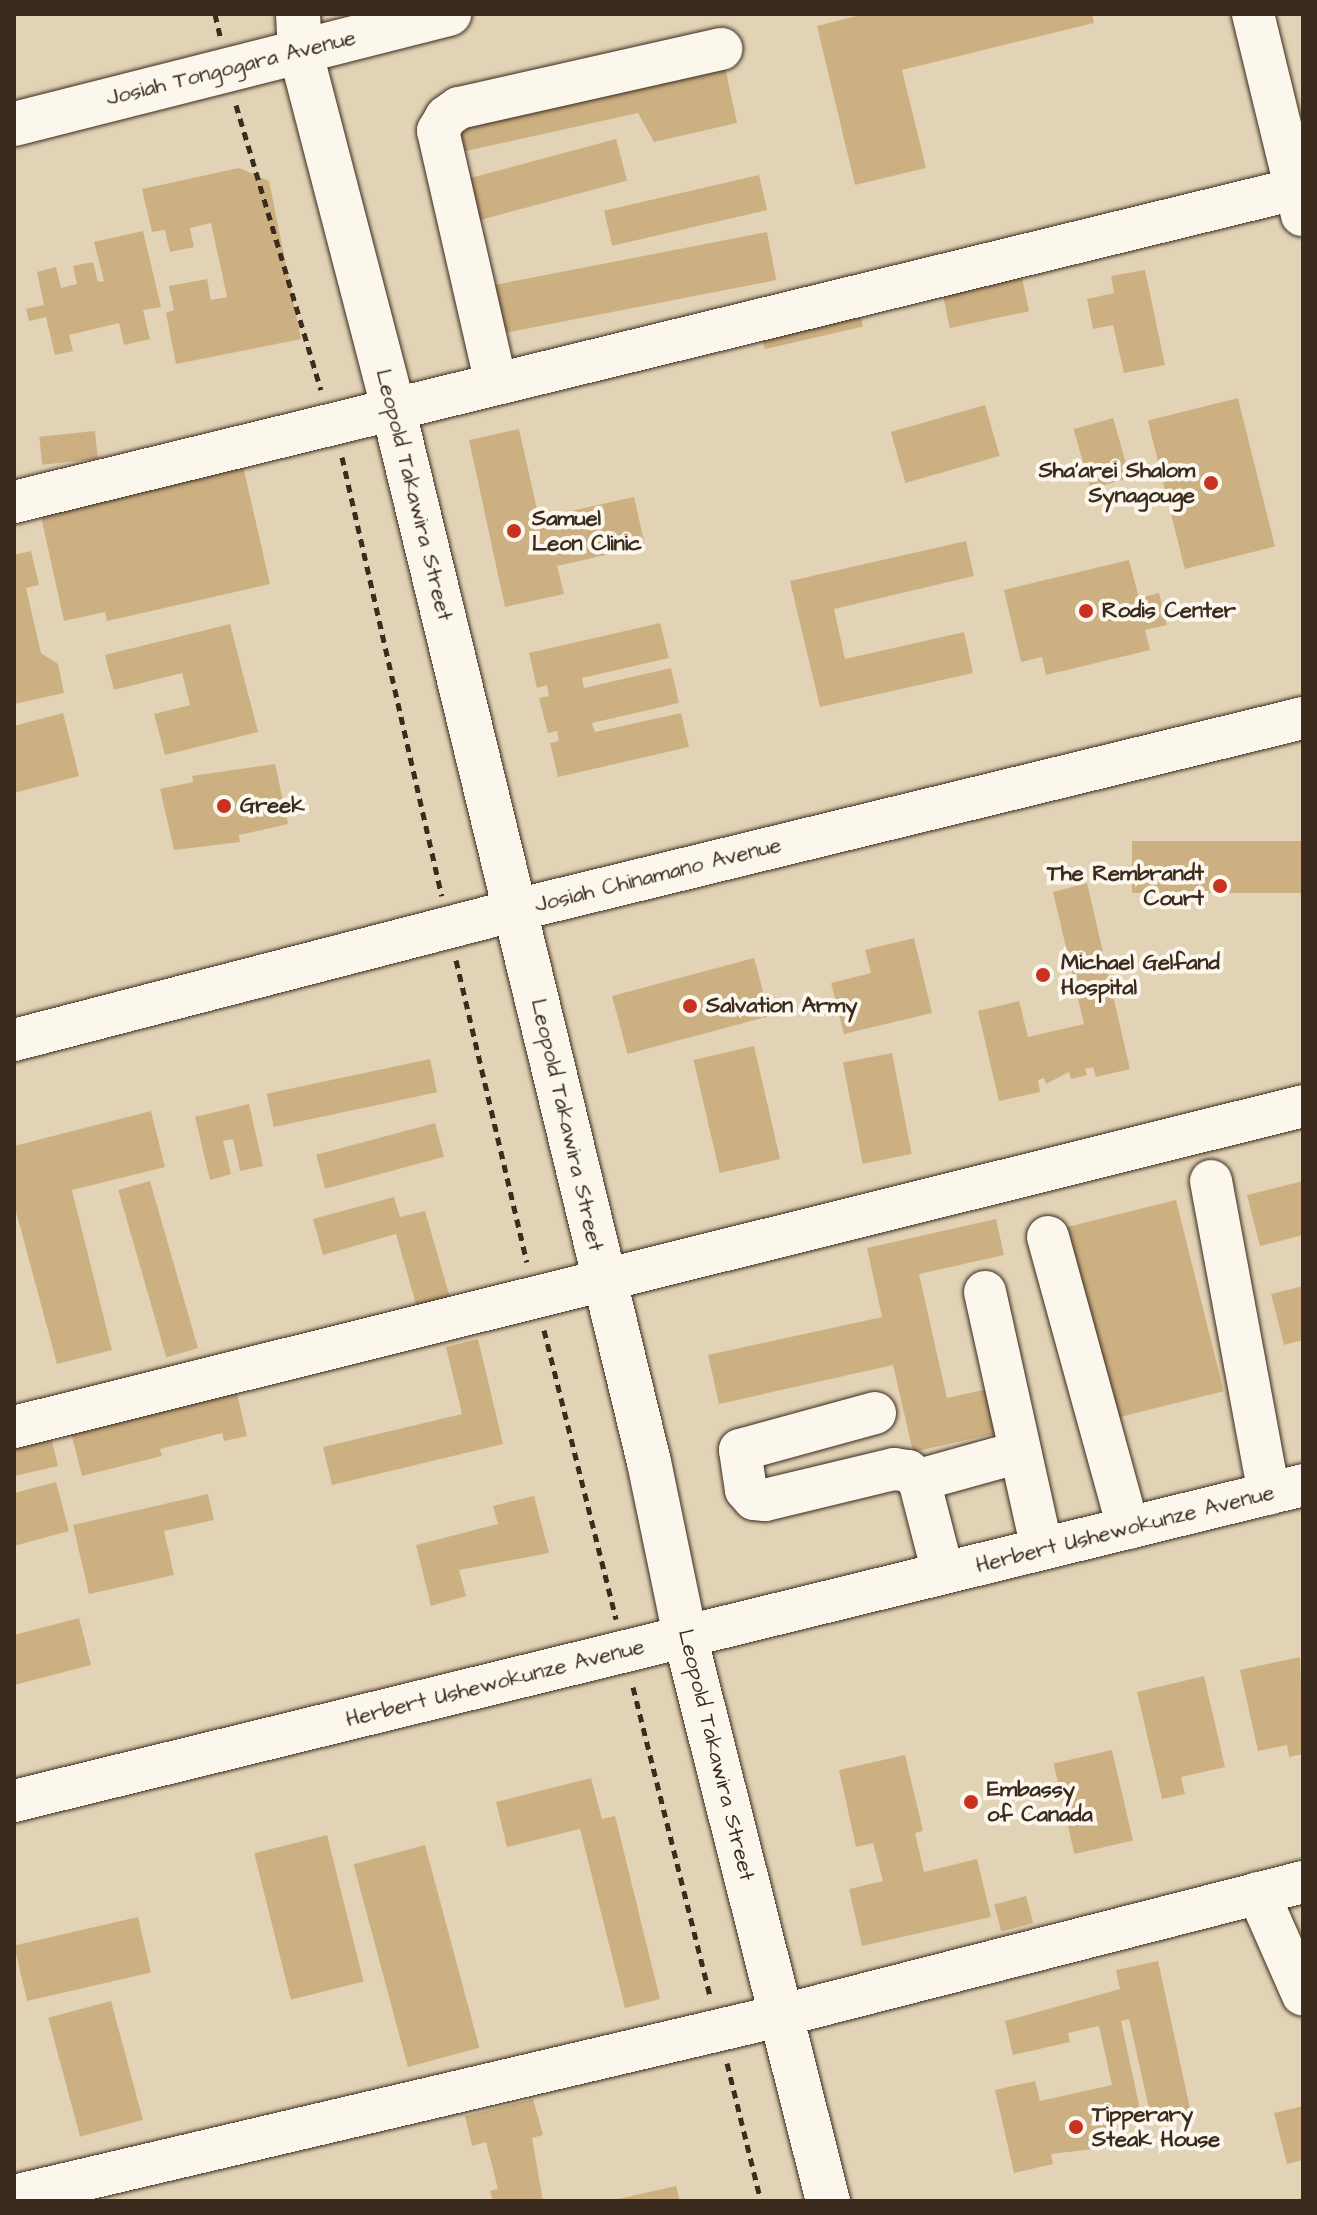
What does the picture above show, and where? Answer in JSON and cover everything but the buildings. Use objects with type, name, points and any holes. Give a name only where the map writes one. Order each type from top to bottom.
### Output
[{"type":"main road","name":"Josiah Tongogara Avenue","points":[[14,124],[228,69],[292,26],[449,14]]},
{"type":"main road","name":"Leopold Takawira Street","points":[[292,26],[393,408],[605,1281],[685,1636],[828,2201]]},
{"type":"street","points":[[14,502],[393,408],[1301,198],[1253,14]]},
{"type":"street","points":[[496,384],[438,131],[446,117],[459,108],[721,49]]},
{"type":"street","name":"Josiah Chinamano Avenue","points":[[14,1040],[516,910],[1303,718]]},
{"type":"street","points":[[14,1427],[1303,1106]]},
{"type":"street","points":[[1211,1181],[1286,1490]]},
{"type":"street","points":[[1048,1237],[1128,1528]]},
{"type":"street","points":[[985,1292],[1042,1549]]},
{"type":"street","points":[[875,1413],[740,1450],[746,1490],[754,1499],[765,1500],[894,1469],[908,1471],[919,1480],[943,1573]]},
{"type":"street","points":[[919,1480],[1020,1452]]},
{"type":"street","name":"Herbert Ushewokunze Avenue","points":[[14,1801],[1286,1490]]},
{"type":"street","points":[[14,2196],[783,2015],[1303,1882]]},
{"type":"street","points":[[1258,1893],[1303,1995]]},
{"type":"path","points":[[215,14],[246,151],[332,424],[536,1298],[761,2201]]},
{"type":"shaded area","points":[[14,14],[1303,14],[1303,2201],[14,2201]]},
{"type":"place","name":"Sha'arei Shalom Synagouge","points":[[1211,483]]},
{"type":"place","name":"Samuel Leon Clinic","points":[[514,531]]},
{"type":"place","name":"Rodis Center","points":[[1086,611]]},
{"type":"place","name":"Greek","points":[[224,806]]},
{"type":"place","name":"The Rembrandt Court","points":[[1220,886]]},
{"type":"place","name":"Michael Gelfand Hospital","points":[[1043,975]]},
{"type":"place","name":"Salvation Army","points":[[690,1006]]},
{"type":"place","name":"Embassy of Canada","points":[[971,1802]]},
{"type":"place","name":"Tipperary Steak House","points":[[1076,2127]]}]
